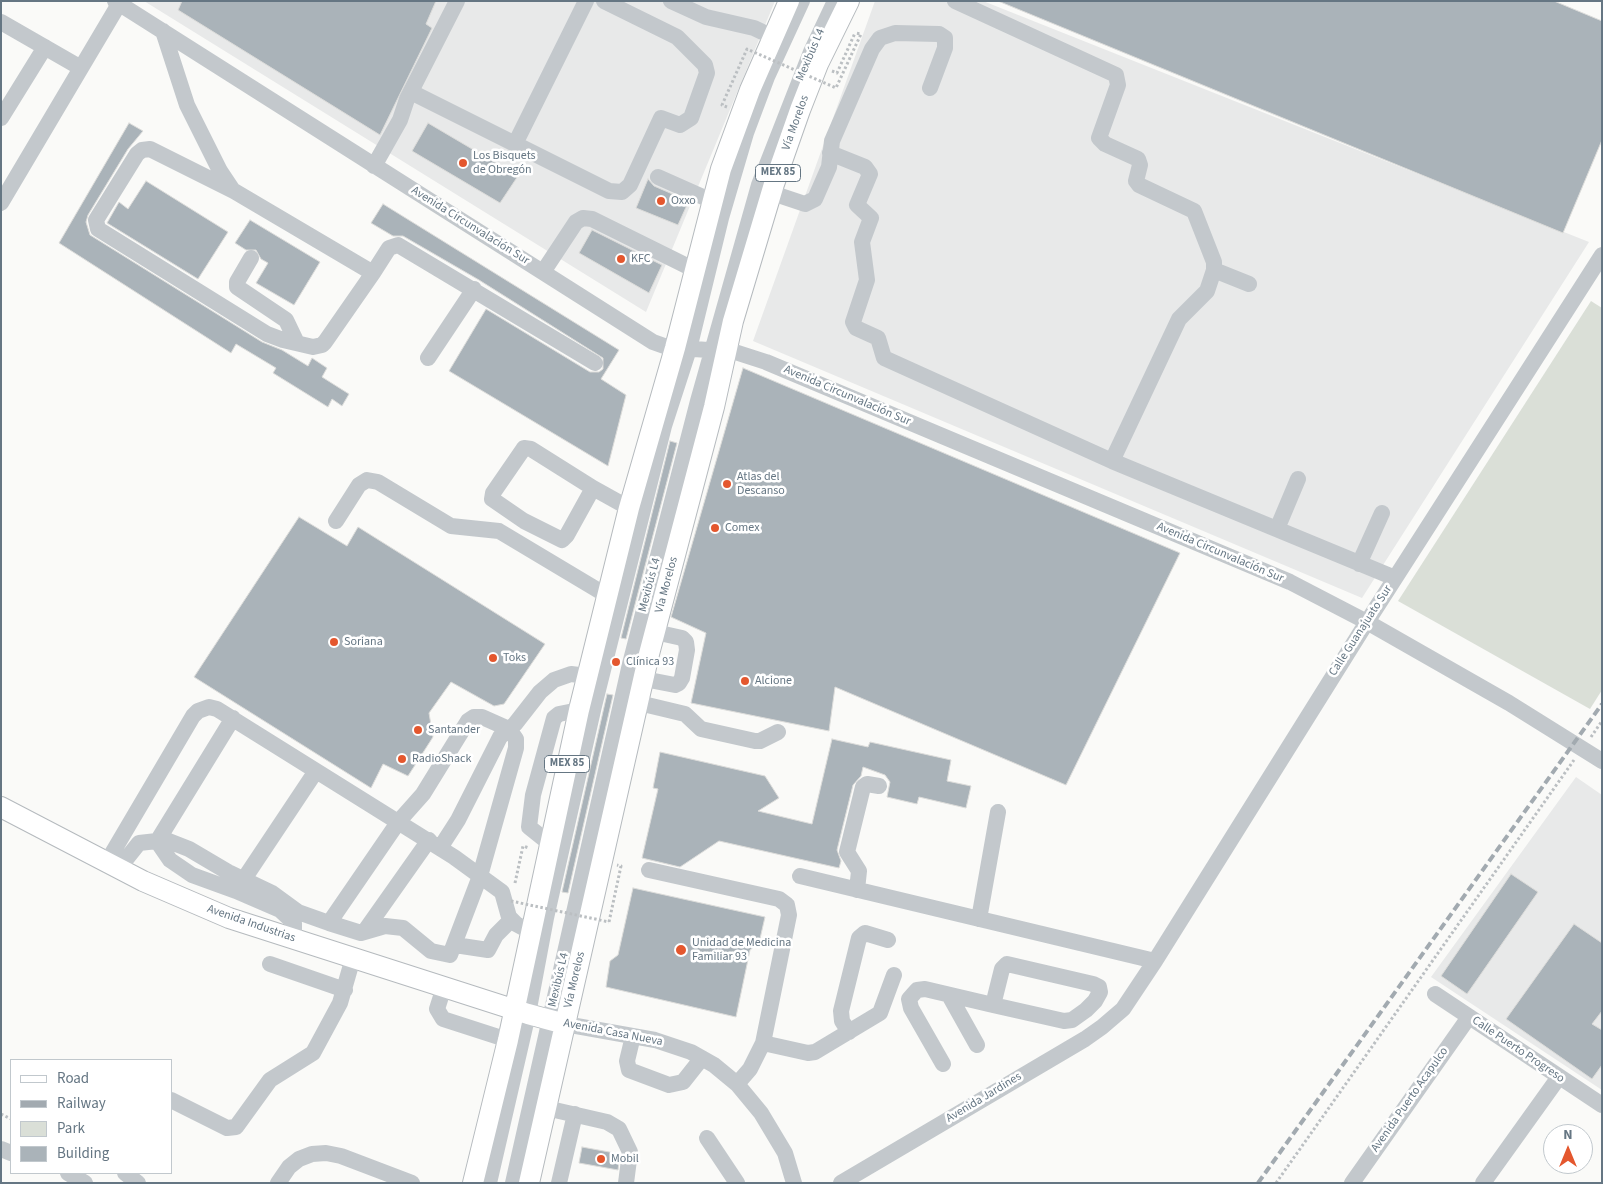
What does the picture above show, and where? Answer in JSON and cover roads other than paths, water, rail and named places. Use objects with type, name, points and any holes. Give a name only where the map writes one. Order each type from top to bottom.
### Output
[{"type":"main road","name":"MEX 85","points":[[473,1183],[508,1040],[521,1012],[531,932],[549,843],[606,595],[629,508],[682,348],[695,270],[712,201],[734,131],[790,1]]},
{"type":"main road","name":"Vía Morelos","points":[[529,1183],[546,1108],[557,1022],[639,703],[655,632],[714,407],[720,350],[733,321],[772,193],[815,74],[848,1]]},
{"type":"main road","name":"Avenida Industrias","points":[[1,807],[113,865],[194,904],[294,940],[521,1012]]},
{"type":"main road","name":"Avenida Casa Nueva","points":[[521,1012],[557,1022]]},
{"type":"street","points":[[374,166],[400,120],[411,92],[457,1]]},
{"type":"street","points":[[515,144],[586,1]]},
{"type":"street","points":[[411,92],[609,191],[622,192],[630,185],[661,118],[680,125],[691,118],[707,78],[705,65],[677,37],[604,1]]},
{"type":"street","points":[[659,1],[670,10],[698,25],[721,21]]},
{"type":"street","points":[[671,1],[706,17],[754,28],[773,37]]},
{"type":"street","points":[[698,1],[721,21]]},
{"type":"street","name":"Mexibús L4","points":[[489,1183],[521,1012],[546,918],[594,706],[682,348],[746,133],[768,77],[802,1]]},
{"type":"street","name":"Mexibús L4","points":[[513,1183],[557,1022],[630,664],[720,350],[759,185],[811,52],[834,1]]},
{"type":"street","points":[[955,1],[1116,75],[1118,86],[1099,138],[1105,144],[1138,159],[1140,165],[1136,180],[1139,185],[1194,212],[1214,262],[1214,270],[1206,293],[1179,319],[1112,460]]},
{"type":"street","points":[[1,203],[117,3]]},
{"type":"street","name":"Avenida Circunvalación Sur","points":[[117,3],[653,342],[682,348],[720,350],[766,362],[1290,582],[1367,622],[1510,703],[1602,761]]},
{"type":"street","points":[[1,22],[81,68]]},
{"type":"street","points":[[163,31],[187,105],[220,171],[234,191]]},
{"type":"street","points":[[772,193],[794,201],[811,202],[815,199],[826,175],[832,141],[868,57],[880,38],[895,33],[940,34],[945,38],[945,48],[930,88]]},
{"type":"street","points":[[1,118],[45,47]]},
{"type":"street","points":[[373,273],[234,191],[154,150],[146,149],[137,154],[98,217],[96,226],[267,334],[313,347],[325,342],[373,273],[390,248],[398,245],[595,363]]},
{"type":"street","points":[[830,153],[865,166],[870,174],[856,205],[860,210],[870,215],[871,218],[862,242],[868,275],[854,320],[856,328],[878,338],[884,358],[1112,460],[1395,578]]},
{"type":"street","points":[[658,177],[712,201]]},
{"type":"street","points":[[543,272],[576,222],[583,218],[592,219],[695,270]]},
{"type":"street","name":"Calle Guanajuato Sur","points":[[1123,1009],[1367,622],[1602,255]]},
{"type":"street","points":[[251,258],[236,282],[237,287],[286,320],[297,343]]},
{"type":"street","points":[[1214,270],[1249,284]]},
{"type":"street","points":[[428,358],[474,289]]},
{"type":"street","points":[[593,488],[567,535],[562,540],[524,521],[492,498],[493,493],[524,448],[531,449],[629,508]]},
{"type":"street","points":[[1277,529],[1298,479]]},
{"type":"street","points":[[336,521],[358,485],[367,480],[378,482],[451,526],[499,530],[606,595]]},
{"type":"street","points":[[1359,564],[1382,512]]},
{"type":"street","points":[[644,679],[675,685],[682,678],[687,650],[686,642],[682,638],[655,632]]},
{"type":"street","points":[[364,932],[441,848],[458,820],[498,740],[540,692],[554,680],[571,674],[587,676]]},
{"type":"street","points":[[639,703],[683,714],[701,729],[755,741],[760,741],[778,732]]},
{"type":"street","points":[[113,865],[198,711],[203,708],[217,708],[441,848],[502,892],[512,920],[531,932]]},
{"type":"street","points":[[158,840],[164,855],[178,867],[204,880],[240,885],[272,893],[298,912],[329,923],[355,932],[364,932],[380,927],[404,928],[431,951],[446,956],[452,953],[455,946],[480,876],[516,748],[516,739],[509,729],[482,717],[471,718],[423,794],[399,821],[329,923]]},
{"type":"street","points":[[158,840],[233,718]]},
{"type":"street","points":[[240,885],[316,771]]},
{"type":"street","points":[[857,890],[859,871],[848,855],[848,850],[863,787],[867,784],[879,786]]},
{"type":"street","points":[[979,919],[998,812]]},
{"type":"street","points":[[113,865],[139,843],[158,840],[189,848],[215,864],[240,885],[291,919],[295,928],[294,940]]},
{"type":"street","points":[[178,867],[189,848]]},
{"type":"street","points":[[204,880],[215,864]]},
{"type":"street","points":[[649,870],[779,899],[787,905],[789,914],[763,1043],[750,1068],[737,1084]]},
{"type":"street","points":[[800,876],[1155,961]]},
{"type":"street","points":[[455,946],[488,950],[496,935],[512,920]]},
{"type":"street","points":[[849,1032],[842,1021],[841,1011],[859,938],[865,933],[888,940]]},
{"type":"street","points":[[172,1100],[227,1128],[236,1127],[270,1080],[313,1053],[344,990],[354,958]]},
{"type":"street","points":[[270,964],[344,990]]},
{"type":"street","points":[[943,1064],[911,1008],[909,999],[913,992],[921,989],[1064,1021],[1072,1020],[1095,1002],[1100,994],[1098,988],[1005,964],[993,1005]]},
{"type":"street","points":[[763,1043],[811,1053],[849,1032],[881,1011],[894,975]]},
{"type":"street","points":[[444,987],[437,1009],[443,1019],[508,1040]]},
{"type":"street","name":"Calle Puerto Progreso","points":[[1435,994],[1602,1105]]},
{"type":"street","points":[[949,995],[977,1045]]},
{"type":"street","name":"Avenida Jardines","points":[[841,1183],[1085,1039],[1123,1009]]},
{"type":"street","name":"Avenida Puerto Acapulco","points":[[1352,1183],[1469,1017]]},
{"type":"street","points":[[1072,1020],[1085,1039]]},
{"type":"street","name":"Avenida Casa Nueva","points":[[557,1022],[667,1044],[702,1058],[737,1084],[761,1114],[778,1140],[790,1164],[794,1183]]},
{"type":"street","points":[[633,1036],[627,1061],[629,1070],[669,1085],[683,1082],[702,1058]]},
{"type":"street","points":[[1483,1183],[1559,1077]]},
{"type":"street","points":[[546,1108],[607,1122],[619,1129],[630,1152],[626,1183]]},
{"type":"street","points":[[559,1183],[575,1114]]},
{"type":"street","points":[[707,1138],[737,1183]]},
{"type":"street","points":[[278,1183],[289,1167],[299,1159],[312,1154],[326,1153],[341,1156],[376,1176],[412,1183]]},
{"type":"street","points":[[127,1174],[138,1183]]},
{"type":"railway","points":[[1258,1183],[1602,704]]},
{"type":"place","name":"Los Bisquets de Obregón","points":[[463,163]]},
{"type":"place","name":"Oxxo","points":[[661,201]]},
{"type":"place","name":"KFC","points":[[621,259]]},
{"type":"place","name":"Atlas del Descanso","points":[[727,484]]},
{"type":"place","name":"Comex","points":[[715,528]]},
{"type":"place","name":"Soriana","points":[[334,642]]},
{"type":"place","name":"Toks","points":[[493,658]]},
{"type":"place","name":"Clínica 93","points":[[616,662]]},
{"type":"place","name":"Alcione","points":[[745,681]]},
{"type":"place","name":"Santander","points":[[418,730]]},
{"type":"place","name":"RadioShack","points":[[402,759]]},
{"type":"place","name":"Unidad de Medicina Familiar 93","points":[[681,950]]},
{"type":"place","name":"Mobil","points":[[601,1159]]}]
